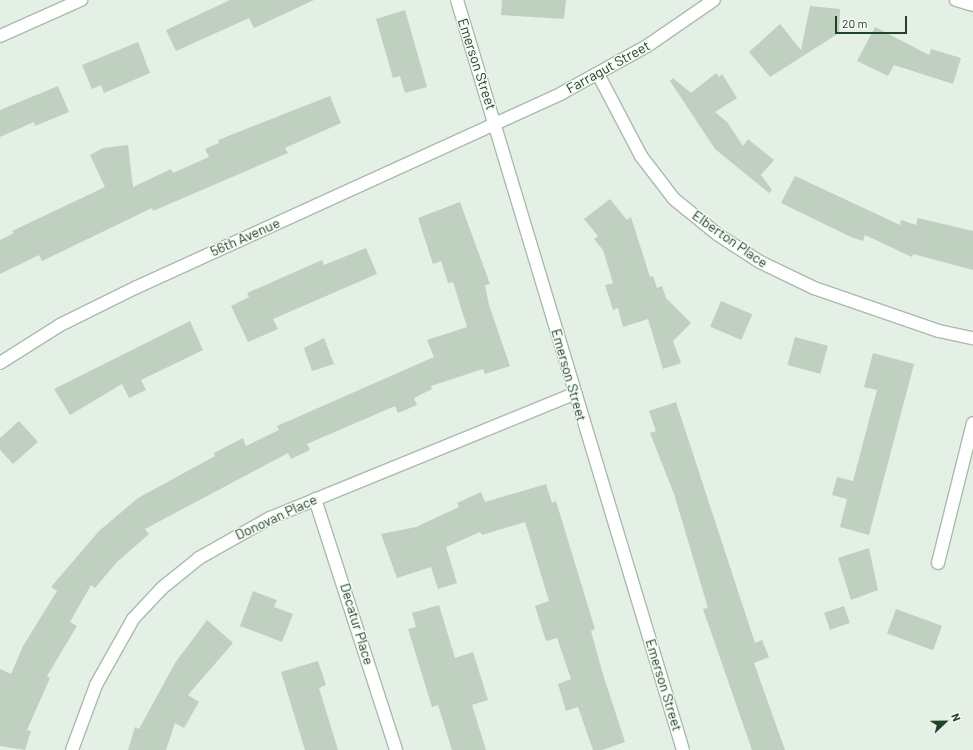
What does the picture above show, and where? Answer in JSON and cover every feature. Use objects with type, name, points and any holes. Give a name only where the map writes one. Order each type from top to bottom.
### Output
[{"type":"street","points":[[0,36],[81,0]]},
{"type":"street","name":"Emerson Street","points":[[457,0],[497,124],[574,394],[683,750]]},
{"type":"street","name":"Farragut Street","points":[[497,124],[598,74],[647,46],[714,0]]},
{"type":"street","points":[[956,0],[973,5]]},
{"type":"street","name":"Elberton Place","points":[[598,74],[641,156],[674,199],[717,234],[760,262],[814,288],[939,331],[973,338]]},
{"type":"street","name":"56th Avenue","points":[[0,363],[60,325],[144,284],[497,124]]},
{"type":"street","name":"Donovan Place","points":[[72,750],[111,656],[133,619],[162,588],[231,538],[315,499],[574,394]]},
{"type":"street","points":[[938,563],[973,423]]},
{"type":"street","name":"Decatur Place","points":[[315,499],[396,750]]},
{"type":"building","points":[[230,0],[314,0],[254,28],[249,18],[176,51],[166,30]]},
{"type":"building","points":[[502,0],[566,0],[564,19],[501,15]]},
{"type":"building","points":[[810,6],[840,9],[839,33],[770,77],[749,52],[780,24],[801,50]]},
{"type":"building","points":[[405,10],[427,87],[405,93],[400,76],[393,78],[376,19]]},
{"type":"building","points":[[875,27],[929,55],[931,49],[961,58],[953,84],[894,65],[888,76],[857,61]]},
{"type":"building","points":[[138,42],[150,73],[104,93],[101,85],[92,89],[82,65]]},
{"type":"building","points":[[716,73],[719,77],[722,74],[737,98],[715,112],[727,122],[743,146],[748,139],[774,160],[761,175],[772,190],[769,193],[715,149],[670,81],[673,78],[691,93]]},
{"type":"building","points":[[58,86],[69,112],[35,126],[34,122],[0,137],[0,110]]},
{"type":"building","points":[[330,96],[341,123],[285,148],[288,153],[153,211],[152,208],[42,261],[39,255],[0,274],[0,240],[14,233],[12,231],[105,187],[90,155],[103,148],[128,145],[133,187],[171,169],[173,173],[209,157],[205,149],[219,143],[218,140]]},
{"type":"building","points":[[795,176],[900,225],[901,220],[916,225],[918,218],[973,231],[973,270],[913,254],[912,257],[865,235],[863,241],[851,237],[781,203]]},
{"type":"building","points":[[610,199],[627,220],[631,217],[650,277],[653,276],[657,288],[662,286],[666,298],[691,323],[673,341],[681,363],[663,369],[648,319],[623,327],[618,308],[613,310],[605,285],[613,283],[603,250],[594,239],[598,236],[584,219]]},
{"type":"building","points":[[460,202],[490,284],[485,285],[489,305],[510,366],[485,374],[483,369],[431,386],[432,389],[414,398],[417,405],[398,413],[395,406],[307,444],[310,450],[291,459],[288,453],[145,529],[149,534],[117,562],[95,588],[91,585],[70,622],[77,626],[47,676],[50,678],[27,730],[31,731],[25,750],[0,746],[0,669],[11,674],[23,646],[57,591],[51,587],[99,531],[138,498],[215,456],[214,453],[243,438],[246,446],[279,430],[277,426],[434,357],[427,340],[467,327],[453,282],[448,283],[441,261],[433,264],[418,218]]},
{"type":"building","points":[[366,248],[377,274],[273,319],[278,329],[248,342],[231,306],[249,297],[247,293],[322,260],[324,265]]},
{"type":"building","points":[[721,301],[752,314],[741,340],[710,327]]},
{"type":"building","points":[[190,321],[203,350],[141,380],[146,390],[129,398],[122,384],[70,415],[54,389]]},
{"type":"building","points":[[795,337],[828,346],[820,374],[787,365]]},
{"type":"building","points":[[324,338],[334,364],[312,371],[304,348]]},
{"type":"building","points":[[873,353],[914,364],[869,535],[840,527],[847,499],[832,495],[837,477],[853,481],[877,390],[864,387]]},
{"type":"building","points":[[676,402],[755,643],[762,640],[769,657],[754,663],[785,750],[752,750],[703,609],[708,608],[674,494],[650,433],[656,431],[649,411]]},
{"type":"building","points":[[19,421],[38,442],[13,464],[0,450],[0,438]]},
{"type":"building","points":[[546,484],[552,503],[556,501],[595,629],[591,631],[602,671],[625,742],[602,750],[593,750],[578,707],[566,711],[558,684],[571,679],[557,638],[546,641],[535,606],[549,601],[525,522],[482,535],[480,532],[446,547],[457,583],[438,589],[431,567],[397,578],[381,534],[416,527],[459,507],[457,503],[481,492],[485,502]]},
{"type":"building","points":[[869,548],[878,590],[851,600],[838,558]]},
{"type":"building","points":[[253,591],[277,600],[274,607],[293,614],[282,642],[240,626]]},
{"type":"building","points":[[439,605],[455,658],[473,652],[488,700],[472,705],[486,750],[452,750],[438,705],[432,707],[408,629],[416,627],[412,613]]},
{"type":"building","points":[[844,606],[850,623],[830,630],[824,613]]},
{"type":"building","points":[[896,609],[942,626],[933,650],[887,633]]},
{"type":"building","points":[[207,620],[233,643],[188,695],[199,702],[184,728],[175,723],[166,750],[128,750],[135,727],[139,729],[175,663]]},
{"type":"building","points":[[318,661],[326,685],[319,688],[338,750],[305,750],[281,672]]}]
